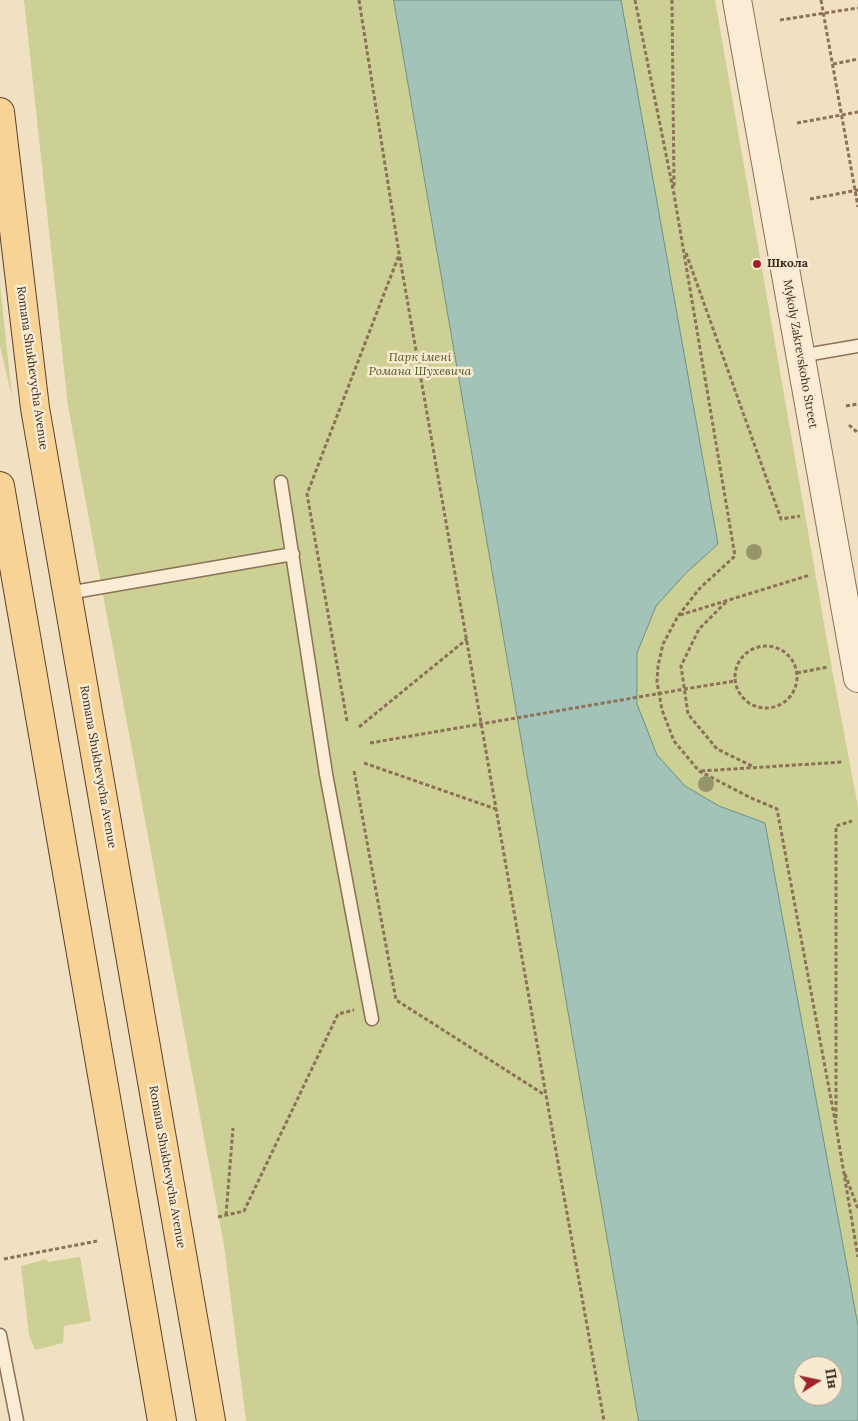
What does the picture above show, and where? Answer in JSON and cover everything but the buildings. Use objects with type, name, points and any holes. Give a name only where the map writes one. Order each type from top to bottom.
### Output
[{"type":"main road","name":"Romana Shukhevycha Avenue","points":[[0,112],[36,408],[211,1421]]},
{"type":"main road","points":[[0,486],[162,1421]]},
{"type":"street","name":"Mykoly Zakrevskoho Street","points":[[737,0],[858,676]]},
{"type":"lane","points":[[800,356],[858,346]]},
{"type":"lane","points":[[281,482],[326,774],[372,1020]]},
{"type":"lane","points":[[68,593],[293,554]]},
{"type":"lane","points":[[0,1335],[17,1421]]},
{"type":"path","points":[[359,0],[399,253],[604,1421]]},
{"type":"path","points":[[635,0],[683,243],[735,556],[700,588],[678,616],[663,644],[658,666],[657,682],[662,710],[674,741],[699,771],[748,797],[777,809],[836,1126],[858,1258]]},
{"type":"path","points":[[672,0],[674,194]]},
{"type":"path","points":[[821,0],[857,190],[858,207]]},
{"type":"path","points":[[780,20],[858,8]]},
{"type":"path","points":[[833,64],[858,59]]},
{"type":"path","points":[[797,123],[858,112]]},
{"type":"path","points":[[810,199],[857,190]]},
{"type":"path","points":[[683,243],[781,519],[800,516]]},
{"type":"path","points":[[347,721],[307,494],[399,253]]},
{"type":"path","points":[[846,406],[858,404]]},
{"type":"path","points":[[849,425],[858,433]]},
{"type":"path","points":[[678,616],[810,575]]},
{"type":"path","points":[[726,602],[699,629],[681,666],[688,714],[717,749],[754,768]]},
{"type":"path","points":[[359,727],[467,639]]},
{"type":"path","points":[[767,646],[777,648],[786,654],[793,662],[797,672],[797,681],[789,699],[771,708],[761,708],[747,702],[738,690],[735,681],[736,670],[740,661],[747,653],[767,646]]},
{"type":"path","points":[[797,672],[828,667]]},
{"type":"path","points":[[370,743],[735,681]]},
{"type":"path","points":[[699,771],[842,762]]},
{"type":"path","points":[[364,763],[496,809]]},
{"type":"path","points":[[354,771],[396,1000]]},
{"type":"path","points":[[836,1126],[836,826],[852,821]]},
{"type":"path","points":[[218,1217],[244,1211],[338,1014],[396,1000],[546,1096]]},
{"type":"path","points":[[226,1215],[233,1128]]},
{"type":"path","points":[[842,1167],[858,1209]]},
{"type":"path","points":[[4,1259],[97,1242]]},
{"type":"green space","name":"Парк імені Романа Шухевича","points":[[24,0],[715,0],[832,669],[858,807],[858,1421],[246,1421],[224,1245],[68,406]]},
{"type":"green space","points":[[0,284],[12,397],[0,346]]},
{"type":"green space","points":[[80,1257],[91,1321],[64,1326],[63,1343],[35,1350],[29,1335],[21,1266],[46,1259],[48,1262]]},
{"type":"water","points":[[394,0],[621,0],[718,544],[686,573],[656,606],[637,653],[637,704],[657,755],[685,786],[719,806],[765,823],[858,1326],[858,1421],[639,1421]]},
{"type":"place","name":"Школа","points":[[757,264]]}]
